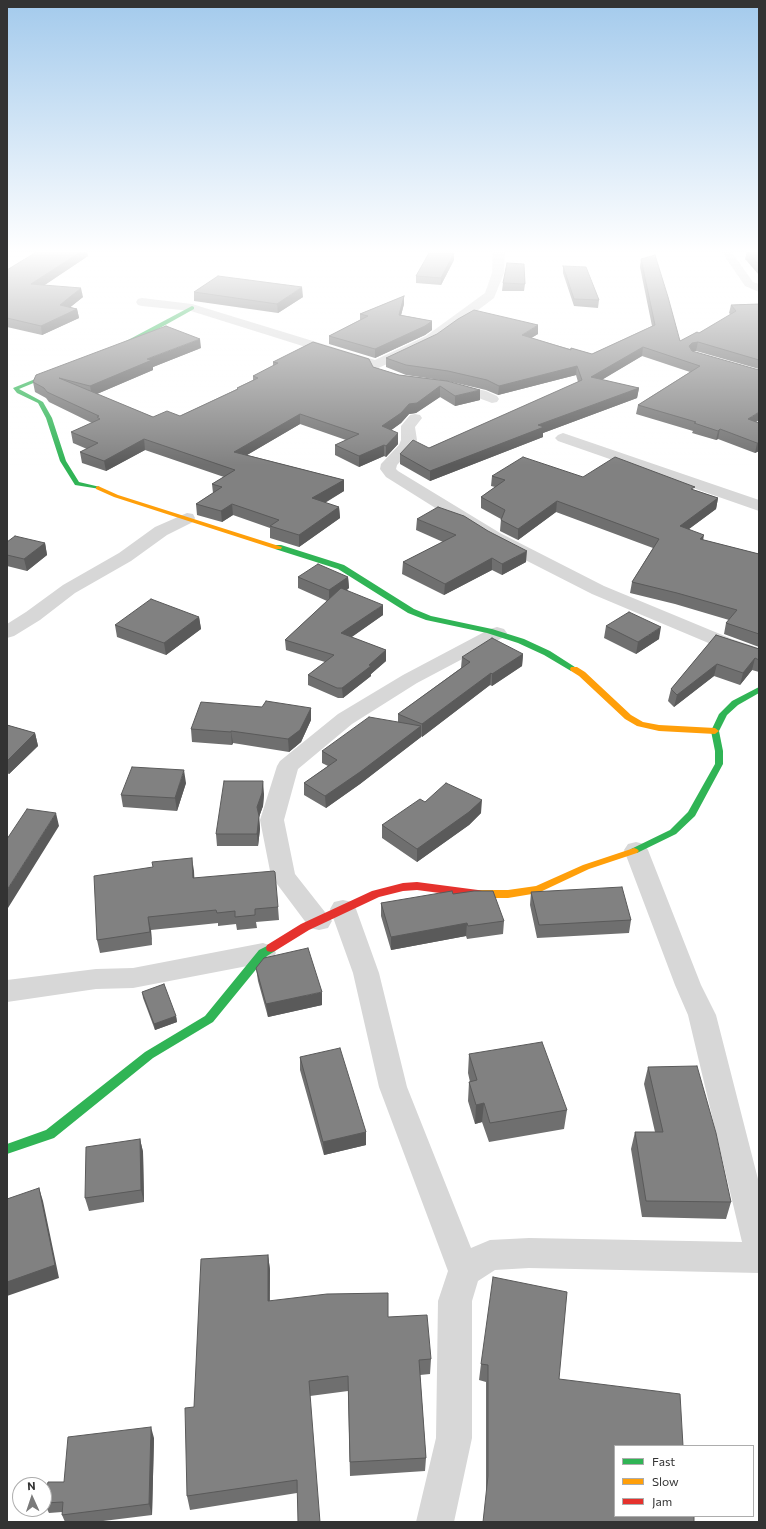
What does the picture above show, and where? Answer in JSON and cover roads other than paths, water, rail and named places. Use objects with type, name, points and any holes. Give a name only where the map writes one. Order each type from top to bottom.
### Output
[{"type":"street","points":[[109,351],[131,342],[166,322]]},
{"type":"street","points":[[236,322],[381,370],[431,339],[454,322]]},
{"type":"street","points":[[73,365],[16,388],[19,392],[40,402],[50,418],[63,461],[77,484],[102,489],[116,496],[341,567],[412,611],[429,618],[497,633],[521,641],[547,653],[582,674],[628,717],[640,724],[660,728],[715,730]]},
{"type":"street","points":[[440,386],[480,394],[492,399]]},
{"type":"street","points":[[415,418],[408,426],[409,440],[406,447],[389,464],[388,469],[392,474],[500,540],[598,590],[725,643],[759,654]]},
{"type":"street","points":[[563,438],[759,506]]},
{"type":"street","points":[[7,632],[33,616],[69,589],[125,556],[161,531],[187,518]]},
{"type":"street","points":[[435,1522],[454,1438],[455,1301],[464,1271],[393,1087],[366,973],[331,915],[283,876],[272,820],[288,766],[345,719],[410,679],[497,633]]},
{"type":"street","points":[[7,1149],[50,1134],[149,1055],[209,1018],[263,953],[305,927],[376,894],[403,887],[417,886],[475,894],[508,894],[538,889],[586,867],[636,850],[673,832],[692,814],[719,764],[719,751],[715,730],[722,714],[735,703],[759,690]]},
{"type":"street","points":[[636,850],[702,1015],[759,1245]]},
{"type":"street","points":[[7,991],[96,979],[133,978],[263,953]]},
{"type":"street","points":[[464,1271],[490,1255],[529,1253],[759,1258]]}]
